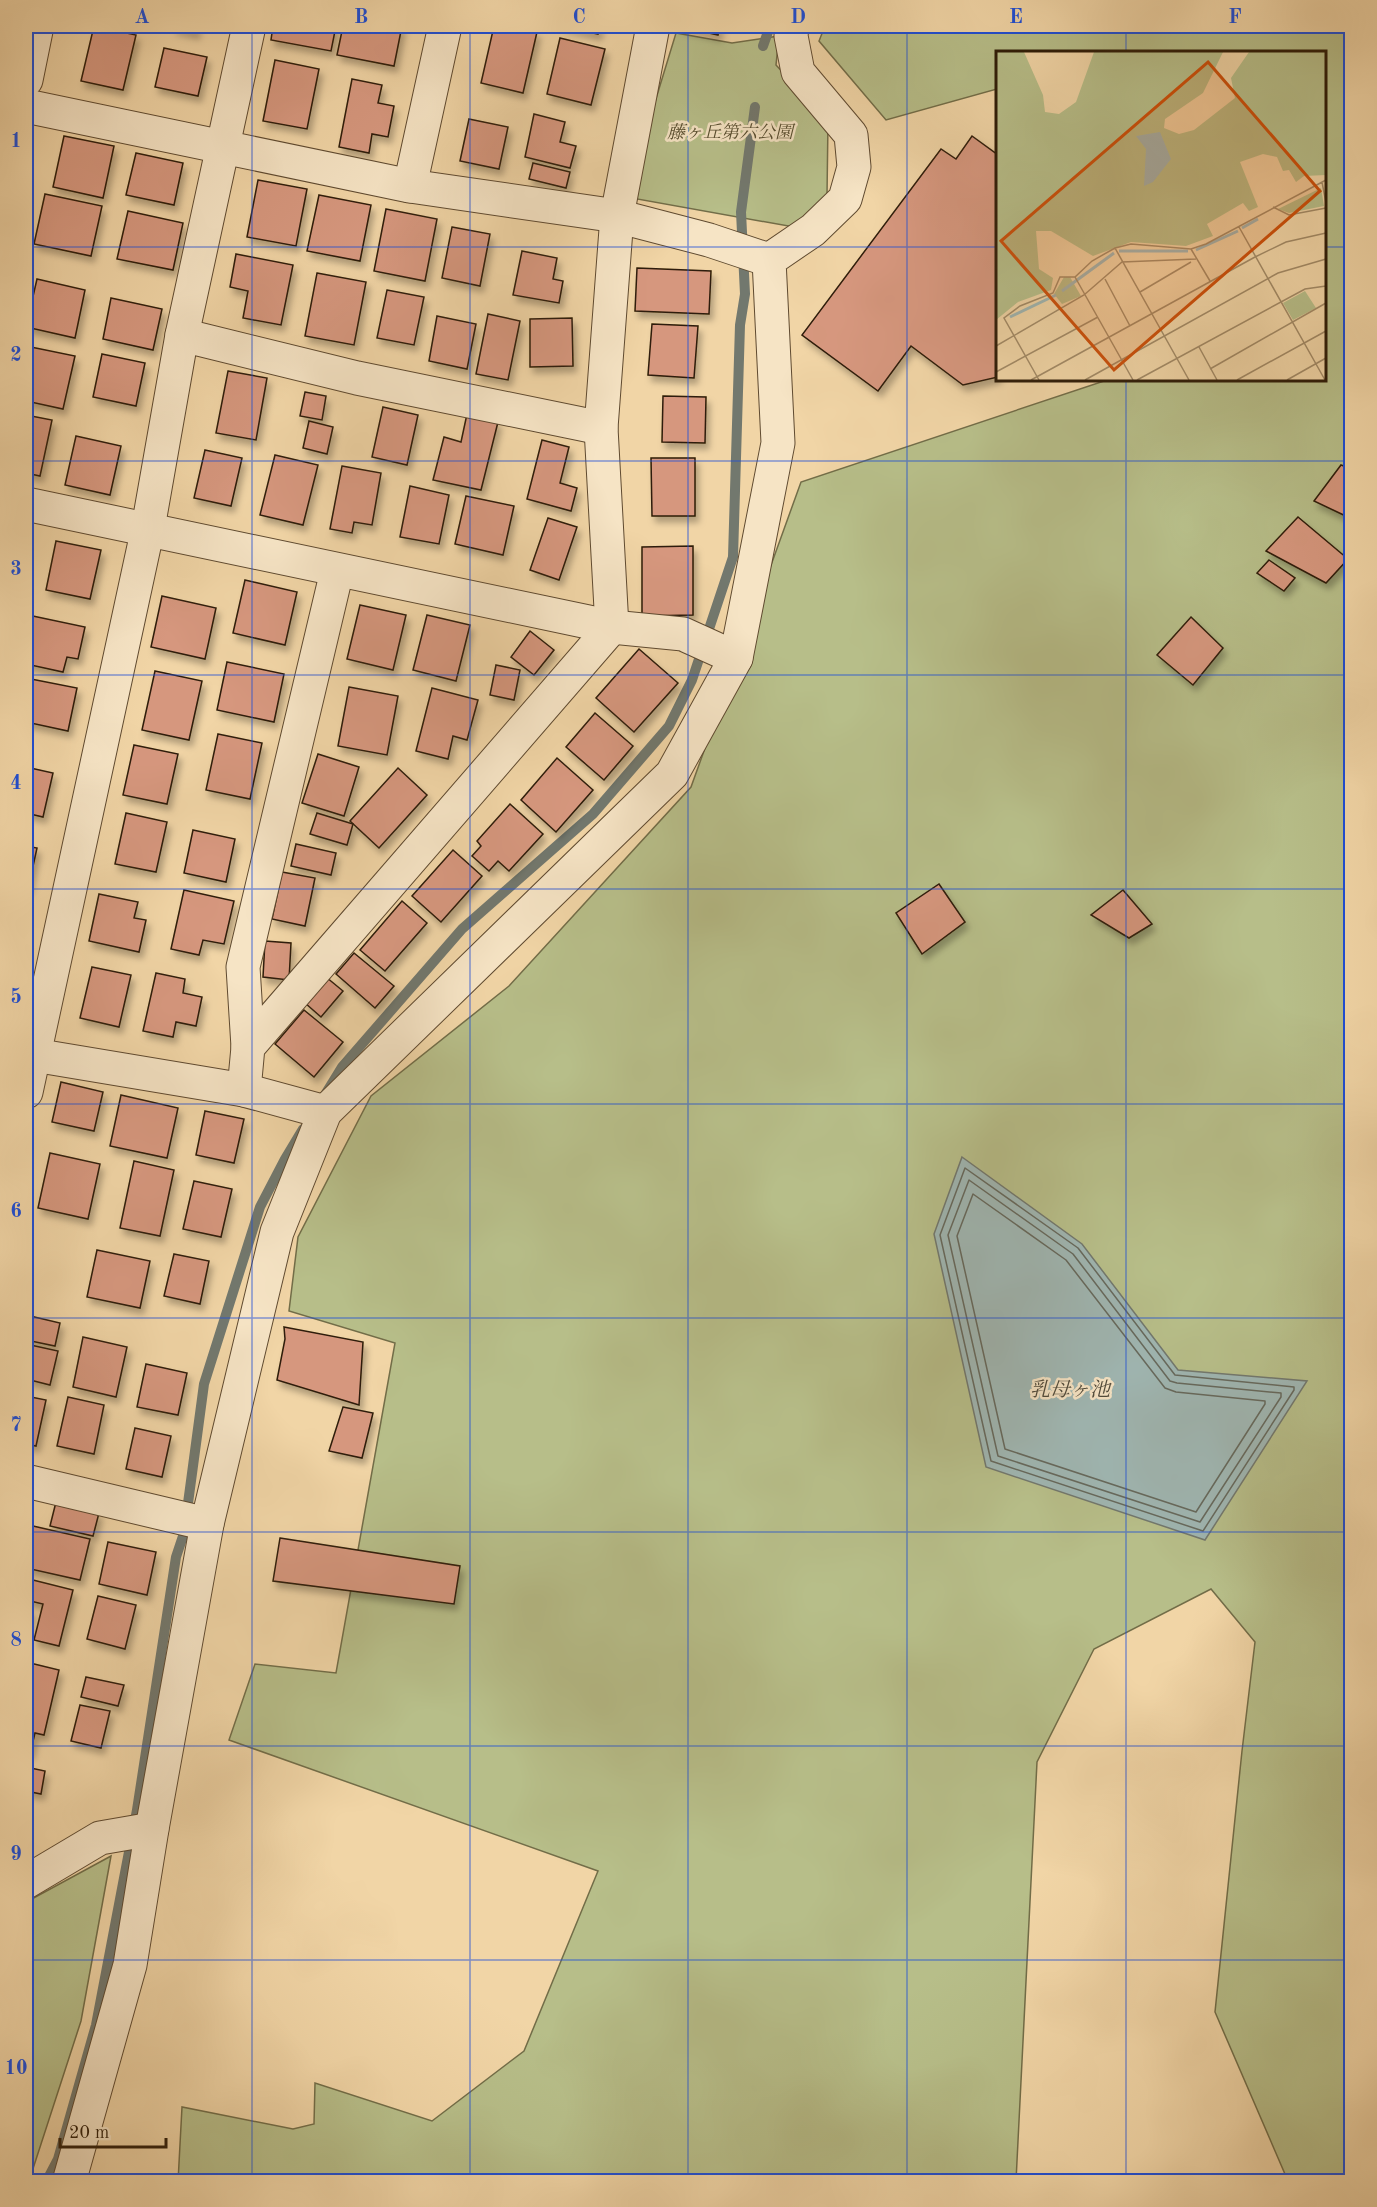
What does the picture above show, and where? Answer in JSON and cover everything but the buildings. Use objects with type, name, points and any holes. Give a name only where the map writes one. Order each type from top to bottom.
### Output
[{"type":"street","points":[[26,80],[37,26]]},
{"type":"street","points":[[26,1092],[148,528],[182,335],[249,26]]},
{"type":"street","points":[[410,186],[445,26]]},
{"type":"street","points":[[249,1047],[612,627],[601,428],[616,216],[654,26]]},
{"type":"street","points":[[769,260],[813,230],[845,199],[854,167],[851,135],[798,72],[791,36],[792,26]]},
{"type":"street","points":[[26,106],[410,186],[616,216],[708,240],[769,260]]},
{"type":"street","points":[[69,2181],[130,1965],[206,1524],[277,1232],[324,1111],[672,774],[736,658],[778,443],[769,260]]},
{"type":"street","points":[[182,335],[357,378],[601,428]]},
{"type":"street","points":[[26,504],[612,627],[683,634],[736,658]]},
{"type":"street","points":[[244,1089],[249,1047],[243,967],[337,571]]},
{"type":"street","points":[[34,1055],[244,1089],[324,1111]]},
{"type":"street","points":[[26,1481],[206,1524]]},
{"type":"street","points":[[26,1882],[100,1838],[152,1829]]},
{"type":"green space","points":[[825,26],[1351,26],[1351,2181],[1288,2181],[1215,2012],[1255,1642],[1211,1589],[1094,1649],[1037,1762],[1016,2181],[178,2182],[182,2107],[293,2129],[314,2124],[315,2083],[432,2121],[524,2051],[598,1871],[229,1740],[255,1664],[336,1673],[395,1343],[289,1311],[298,1237],[371,1096],[509,986],[691,787],[801,482],[1104,381],[1326,381],[1326,51],[996,51],[996,89],[886,120],[819,41]]},
{"type":"green space","name":"藤ヶ丘第六公園","points":[[676,33],[732,43],[779,36],[776,65],[828,121],[827,195],[794,227],[626,197]]},
{"type":"green space","points":[[111,1856],[81,2021],[29,2181],[26,2181],[26,1906],[28,1901]]},
{"type":"water","name":"乳母ヶ池","points":[[962,1157],[1082,1244],[1178,1370],[1307,1381],[1205,1540],[986,1467],[934,1234]]},
{"type":"waterway","points":[[763,46],[770,26]]},
{"type":"waterway","points":[[326,1093],[342,1067],[462,929],[593,814],[669,726],[692,680],[733,557],[740,325],[745,294],[741,212],[755,107]]},
{"type":"waterway","points":[[46,2182],[58,2159],[96,2025],[137,1810],[176,1557],[184,1533],[204,1384],[260,1207],[303,1129]]}]
